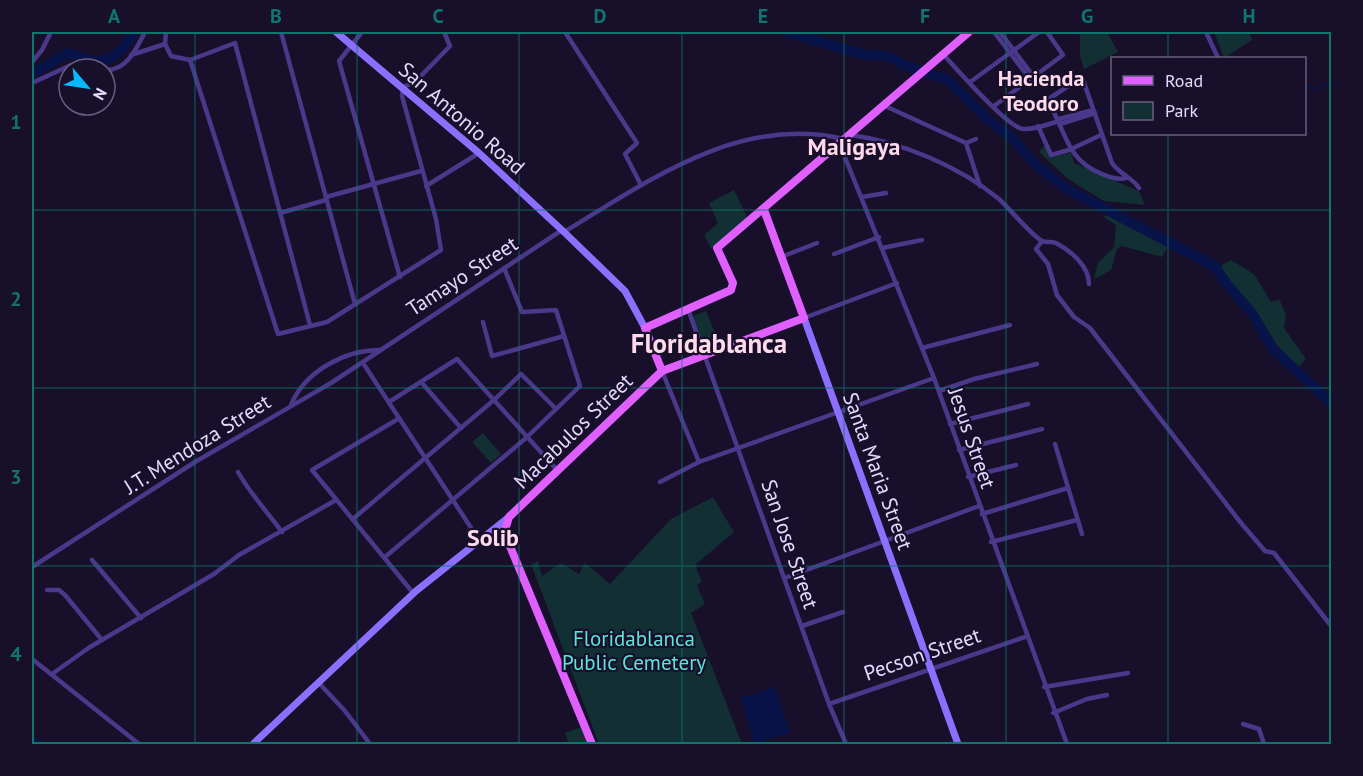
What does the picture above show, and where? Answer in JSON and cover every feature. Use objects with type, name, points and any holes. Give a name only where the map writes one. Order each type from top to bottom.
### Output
[{"type":"main road","points":[[662,371],[645,328],[729,292],[733,288],[717,248],[969,32]]},
{"type":"main road","name":"Santa Maria Street","points":[[764,210],[804,318]]},
{"type":"main road","name":"Macabulos Street","points":[[509,517],[662,371],[804,318]]},
{"type":"main road","points":[[509,517],[505,530],[507,539],[592,744]]},
{"type":"street","points":[[32,62],[51,32]]},
{"type":"street","points":[[117,69],[120,69],[131,55],[145,32]]},
{"type":"street","points":[[166,32],[165,44],[171,56],[190,60],[235,44],[310,325]]},
{"type":"street","points":[[281,32],[355,304]]},
{"type":"street","name":"San Antonio Road","points":[[336,32],[404,87],[563,231],[625,291],[645,328]]},
{"type":"street","points":[[362,32],[350,43],[339,61],[400,277]]},
{"type":"street","points":[[190,60],[278,334],[327,322],[400,277],[442,247],[402,96],[404,87],[415,82],[450,46],[444,32]]},
{"type":"street","points":[[566,32],[637,143],[625,154],[641,185]]},
{"type":"street","points":[[994,32],[1012,51]]},
{"type":"street","points":[[1000,32],[1032,78]]},
{"type":"street","points":[[969,82],[1039,32]]},
{"type":"street","points":[[994,106],[1063,54],[1047,32]]},
{"type":"street","points":[[1206,32],[1218,57]]},
{"type":"street","points":[[131,55],[165,44]]},
{"type":"street","points":[[939,56],[994,106],[1004,121],[1022,130],[1094,112]]},
{"type":"street","points":[[32,83],[57,71]]},
{"type":"street","points":[[1126,178],[1110,177],[1078,161],[1047,100],[1082,77],[1112,163],[1138,188]]},
{"type":"street","points":[[885,106],[966,143],[976,139]]},
{"type":"street","points":[[1038,126],[1051,155],[1101,135]]},
{"type":"street","name":"Tamayo Street","points":[[380,350],[504,268],[641,185],[701,153],[762,137],[788,134],[850,136],[879,141],[916,153],[980,186],[1013,211],[1042,241]]},
{"type":"street","name":"Jesus Street","points":[[850,136],[862,197],[939,391],[991,542],[1066,744]]},
{"type":"street","points":[[966,143],[980,186]]},
{"type":"street","points":[[426,186],[478,153]]},
{"type":"street","points":[[280,213],[421,171]]},
{"type":"street","points":[[862,197],[886,193]]},
{"type":"street","points":[[834,254],[879,237]]},
{"type":"street","points":[[882,248],[922,240]]},
{"type":"street","points":[[1089,284],[1088,273],[1072,255],[1055,243],[1042,241],[1036,249],[1048,264],[1057,296],[1067,310],[1090,328],[1241,523],[1265,551],[1274,553],[1332,627]]},
{"type":"street","points":[[781,257],[817,243]]},
{"type":"street","points":[[385,557],[526,438],[580,386],[556,310],[522,312],[504,268]]},
{"type":"street","name":"Macabulos Street","points":[[804,318],[897,283]]},
{"type":"street","name":"San Jose Street","points":[[688,309],[829,704],[846,744]]},
{"type":"street","name":"Santa Maria Street","points":[[804,318],[958,744]]},
{"type":"street","points":[[483,322],[492,356],[564,336]]},
{"type":"street","points":[[922,348],[1010,325]]},
{"type":"street","points":[[291,405],[296,394],[338,358],[362,350],[380,350]]},
{"type":"street","name":"J.T. Mendoza Street","points":[[32,567],[291,405],[363,363],[380,350]]},
{"type":"street","points":[[389,402],[457,359],[558,471]]},
{"type":"street","points":[[363,363],[478,540]]},
{"type":"street","points":[[939,391],[974,379],[1037,364]]},
{"type":"street","points":[[662,371],[699,462]]},
{"type":"street","points":[[354,519],[494,400],[521,374],[556,409]]},
{"type":"street","points":[[660,482],[699,462],[934,378]]},
{"type":"street","points":[[422,382],[461,428]]},
{"type":"street","points":[[950,424],[1028,404]]},
{"type":"street","points":[[398,419],[312,470],[414,594]]},
{"type":"street","points":[[959,450],[1041,429]]},
{"type":"street","points":[[1055,444],[1082,534]]},
{"type":"street","points":[[968,477],[1016,465]]},
{"type":"street","points":[[238,472],[251,495],[262,505],[282,532]]},
{"type":"street","points":[[982,514],[1068,488]]},
{"type":"street","points":[[52,674],[102,640],[214,574],[239,555],[336,500]]},
{"type":"street","points":[[785,578],[883,539],[979,506]]},
{"type":"street","points":[[253,744],[414,594],[509,517]]},
{"type":"street","points":[[991,542],[1077,520]]},
{"type":"street","points":[[92,560],[141,618]]},
{"type":"street","points":[[46,590],[59,590],[65,595],[102,640]]},
{"type":"street","points":[[802,626],[843,612]]},
{"type":"street","name":"Pecson Street","points":[[829,704],[929,668],[1026,637]]},
{"type":"street","points":[[32,658],[139,744]]},
{"type":"street","points":[[1044,687],[1128,673]]},
{"type":"street","points":[[318,682],[345,711],[370,744]]},
{"type":"street","points":[[1053,713],[1087,699],[1107,695]]},
{"type":"street","points":[[1243,724],[1259,729],[1264,744]]},
{"type":"green space","points":[[1080,32],[1107,32],[1118,52],[1084,69],[1080,56]]},
{"type":"green space","points":[[1214,32],[1249,32],[1252,40],[1224,57]]},
{"type":"green space","points":[[1044,146],[1056,156],[1071,153],[1074,163],[1139,191],[1145,205],[1104,201],[1068,179],[1039,152]]},
{"type":"green space","points":[[734,190],[749,221],[711,249],[704,235],[718,223],[709,203]]},
{"type":"green space","points":[[1108,212],[1170,243],[1162,257],[1122,246],[1117,249],[1111,270],[1094,279],[1098,263],[1114,247],[1116,225],[1104,217]]},
{"type":"green space","points":[[1231,260],[1254,274],[1271,302],[1279,299],[1286,314],[1284,328],[1306,359],[1297,368],[1285,356],[1220,266]]},
{"type":"green space","points":[[706,311],[719,343],[703,349],[691,317]]},
{"type":"green space","points":[[483,433],[501,454],[491,463],[472,442]]},
{"type":"green space","name":"Floridablanca Public Cemetery","points":[[713,497],[734,532],[695,565],[702,582],[697,585],[705,604],[691,613],[742,744],[599,744],[531,564],[538,561],[542,576],[561,563],[579,574],[585,563],[610,584],[671,519]]},
{"type":"green space","points":[[581,727],[588,744],[569,744],[565,733]]},
{"type":"shaded area","points":[[775,687],[790,733],[754,743],[741,698]]},
{"type":"waterway","points":[[32,74],[68,53],[95,62],[109,59],[126,45],[134,32]]},
{"type":"waterway","points":[[787,32],[861,54],[888,56],[906,66],[948,80],[984,116],[1012,138],[1036,165],[1065,188],[1216,267],[1224,281],[1252,313],[1273,349],[1332,404]]},
{"type":"waterway","points":[[1306,88],[1309,86],[1316,89],[1327,84],[1332,87]]},
{"type":"waterway","points":[[1098,110],[1111,105]]},
{"type":"waterway","points":[[1012,138],[1016,135]]},
{"type":"waterway","points":[[32,741],[37,744]]},
{"type":"district","name":"Hacienda Teodoro","points":[[1041,90]]},
{"type":"district","name":"Maligaya","points":[[854,146]]},
{"type":"district","name":"Floridablanca","points":[[709,343]]},
{"type":"district","name":"Solib","points":[[493,537]]}]
